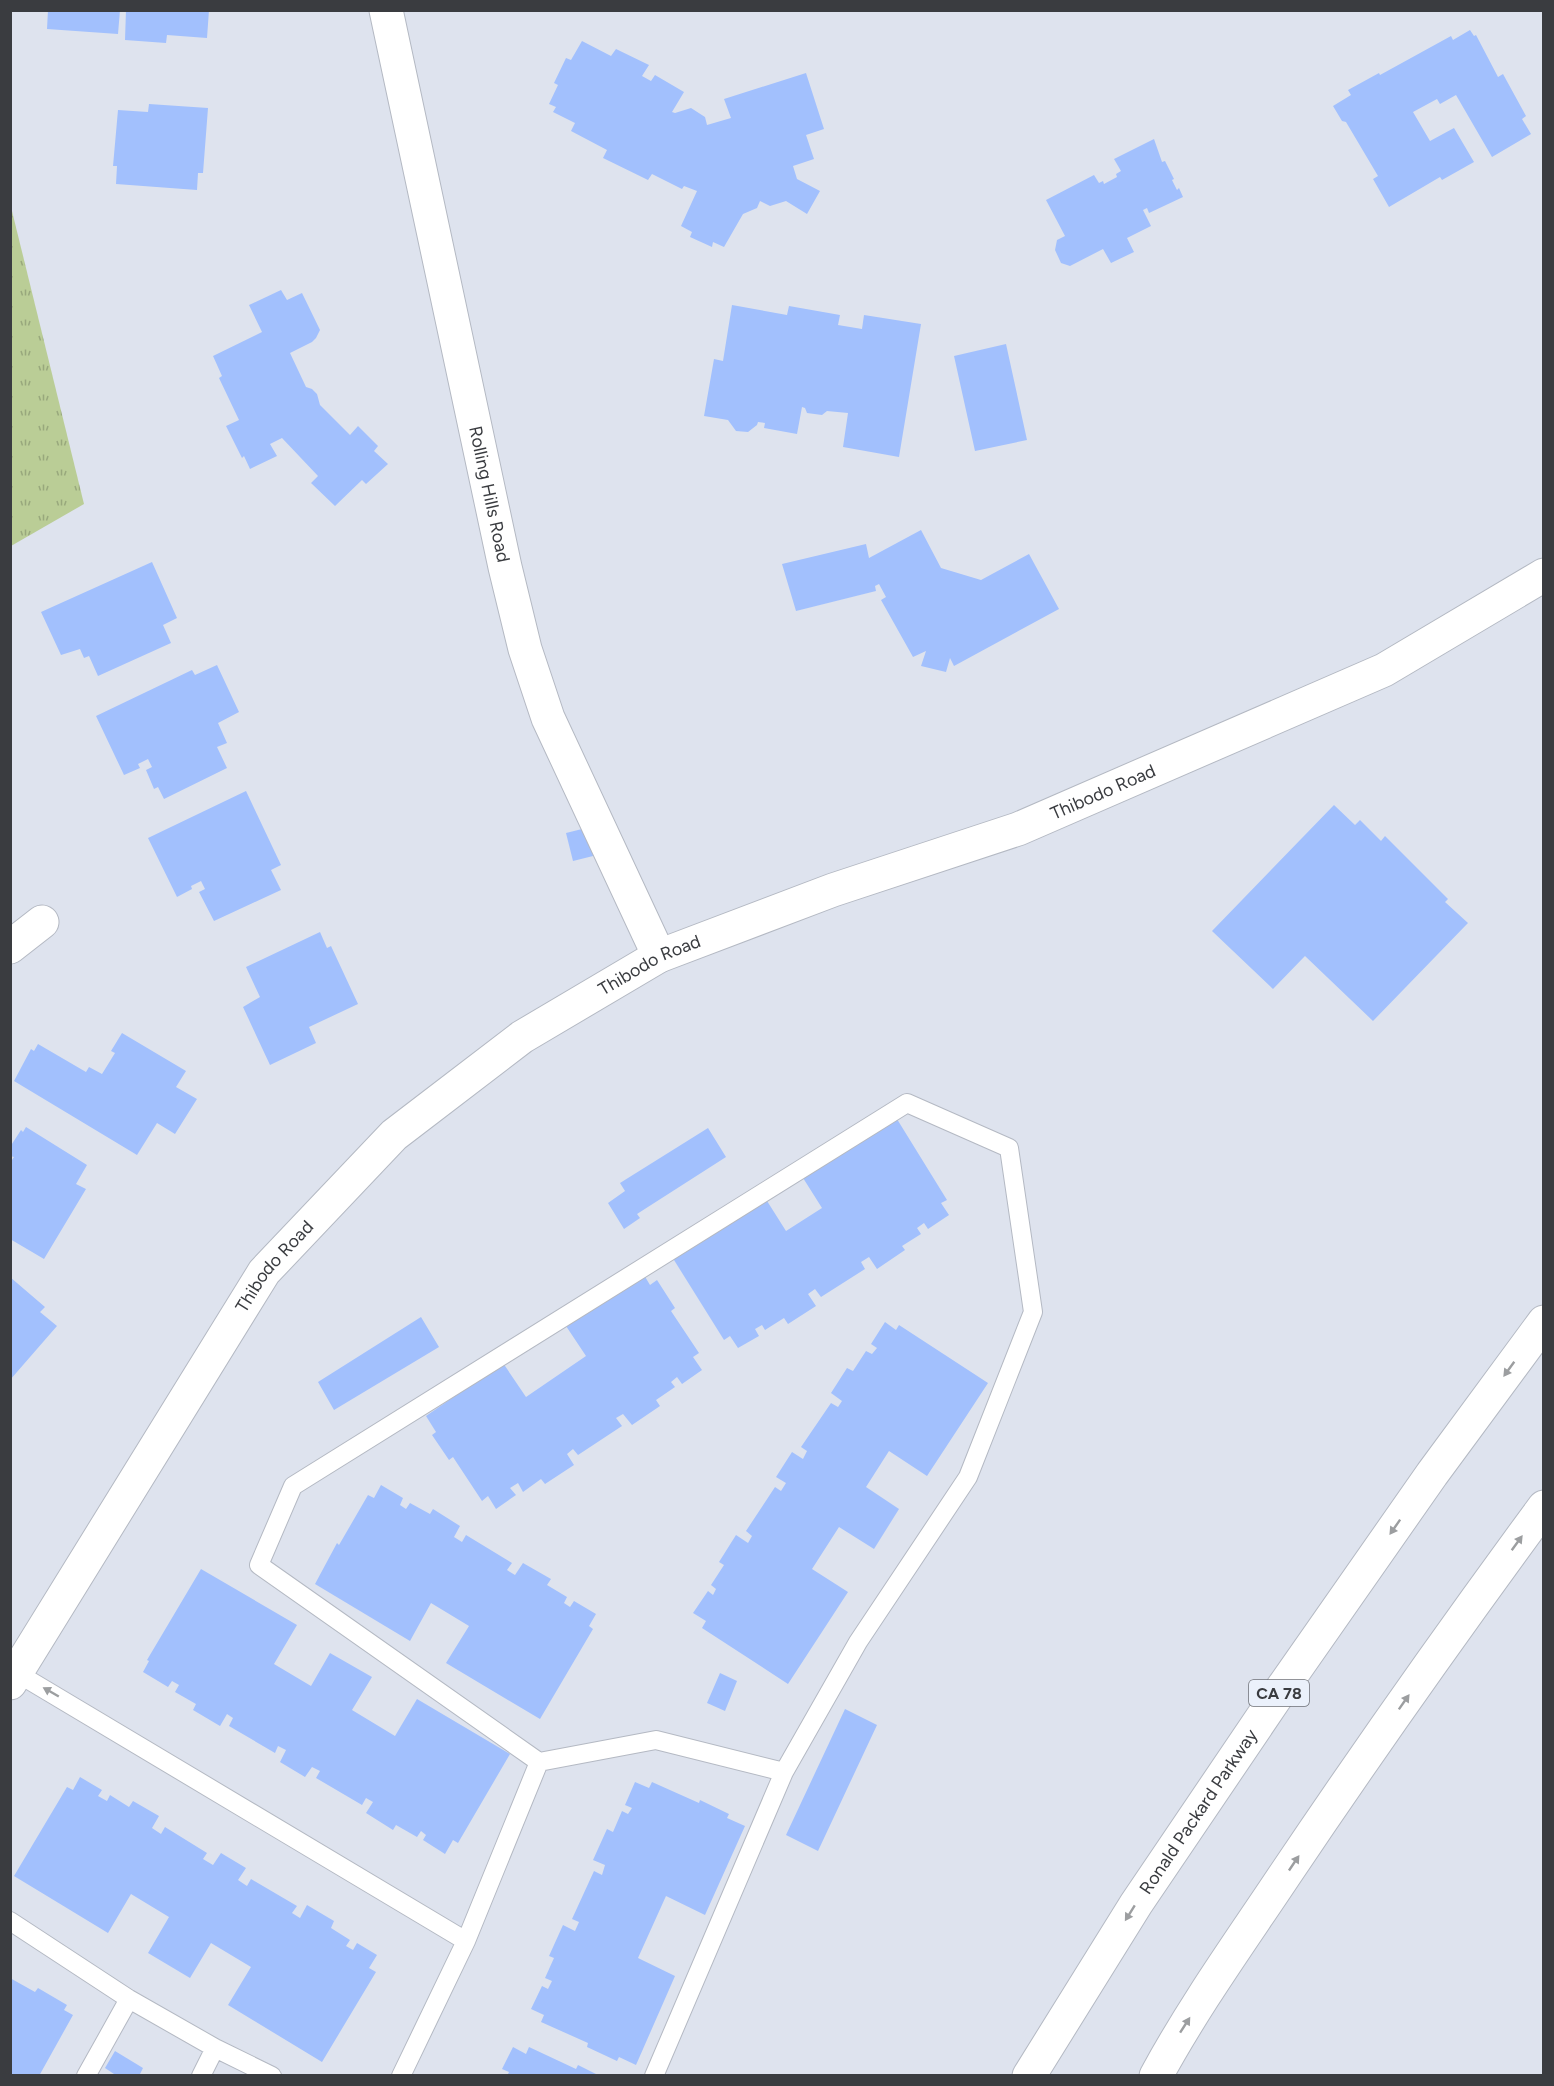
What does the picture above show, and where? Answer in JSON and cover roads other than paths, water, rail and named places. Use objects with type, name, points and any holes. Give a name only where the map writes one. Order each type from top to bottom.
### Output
[{"type":"main road","name":"Rolling Hills Road","points":[[386,10],[525,649],[548,718],[659,956]]},
{"type":"main road","name":"Thibodo Road","points":[[14,1678],[264,1272],[394,1135],[522,1037],[659,956],[833,890],[1018,829],[1384,670],[1544,574]]},
{"type":"main road","points":[[10,947],[42,922]]},
{"type":"main road","name":"Ronald Packard Parkway","points":[[1029,2076],[1136,1904],[1268,1709],[1432,1474],[1544,1322]]},
{"type":"main road","points":[[1156,2076],[1181,2031],[1322,1821],[1544,1507]]},
{"type":"lane","points":[[654,2076],[784,1772],[858,1642],[968,1477],[1033,1312],[1009,1148],[907,1103],[293,1486],[259,1565],[539,1762],[656,1740],[784,1772]]},
{"type":"lane","points":[[14,1678],[85,1711],[466,1941]]},
{"type":"lane","points":[[400,2076],[466,1941],[539,1762]]},
{"type":"lane","points":[[10,1921],[129,1999],[215,2048],[272,2076]]},
{"type":"lane","points":[[86,2076],[129,1999]]},
{"type":"lane","points":[[201,2076],[215,2048]]}]
